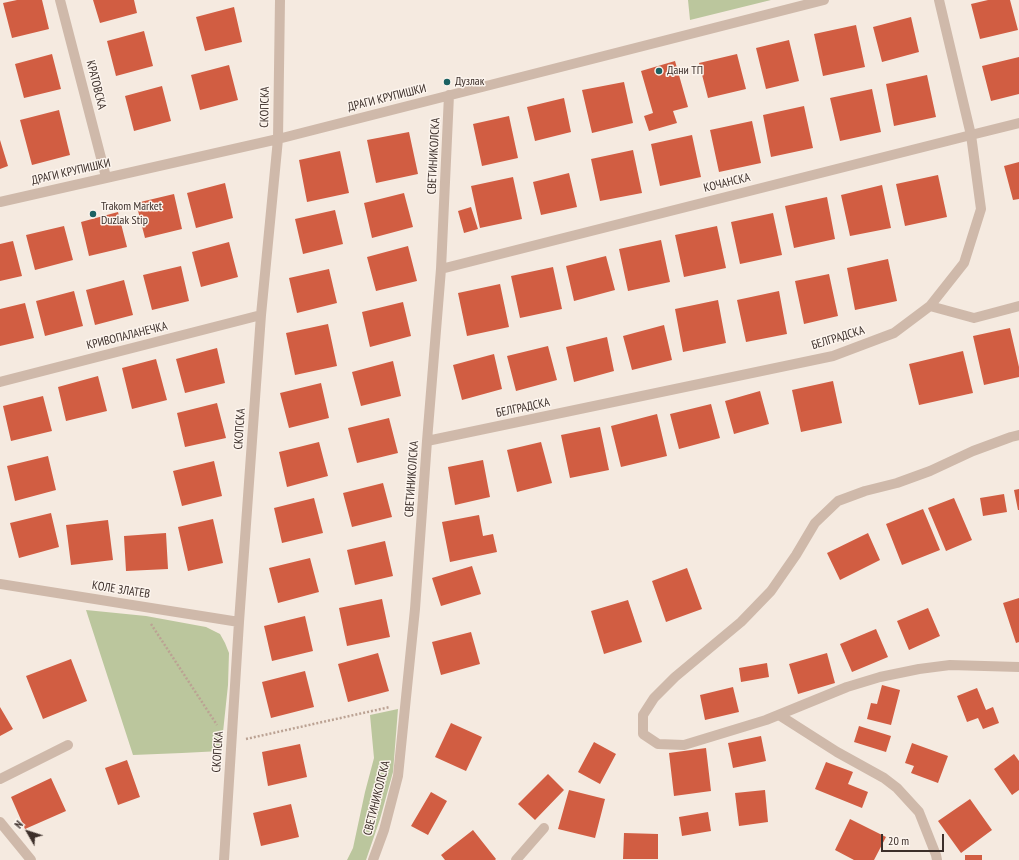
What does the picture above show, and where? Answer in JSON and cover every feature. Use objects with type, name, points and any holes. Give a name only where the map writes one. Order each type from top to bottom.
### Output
[{"type":"street","name":"КРАТОВСКА","points":[[60,0],[106,177]]},
{"type":"street","name":"СКОПСКА","points":[[224,860],[261,315],[278,139],[280,0]]},
{"type":"street","name":"ДРАГИ КРУПИШКИ","points":[[0,202],[278,139],[824,0]]},
{"type":"street","name":"БЕЛГРАДСКА","points":[[427,441],[833,356],[894,333],[930,306],[964,263],[981,209],[971,135],[939,0]]},
{"type":"street","name":"СВЕТИНИКОЛСКА","points":[[373,860],[384,830],[398,776],[406,704],[442,269],[450,95]]},
{"type":"street","name":"КОЧАНСКА","points":[[442,269],[1019,124]]},
{"type":"street","points":[[930,306],[974,318],[1019,306]]},
{"type":"street","name":"КРИВОПАЛАНЕЧКА","points":[[0,382],[261,315]]},
{"type":"street","points":[[1019,435],[973,451],[930,471],[838,501],[815,523],[796,555],[771,591],[741,622],[675,677],[654,698],[643,715],[643,734],[658,744],[684,745],[766,720],[846,687],[880,677],[919,668],[950,665],[1019,667]]},
{"type":"street","name":"КОЛЕ ЗЛАТЕВ","points":[[0,584],[239,622]]},
{"type":"street","points":[[779,715],[837,752],[884,778],[897,788],[919,812],[937,860]]},
{"type":"street","points":[[0,780],[68,745]]},
{"type":"street","points":[[0,822],[31,860]]},
{"type":"street","points":[[516,860],[544,828]]},
{"type":"path","points":[[146,608],[146,616],[223,735],[232,742],[406,704]]},
{"type":"green space","points":[[688,0],[771,0],[690,20]]},
{"type":"green space","points":[[86,610],[146,616],[206,627],[220,634],[229,653],[228,685],[221,751],[133,755]]},
{"type":"green space","points":[[398,709],[393,772],[380,819],[366,860],[347,860],[353,848],[374,758],[370,715]]},
{"type":"building","points":[[17,0],[42,0],[49,29],[12,38],[3,3]]},
{"type":"building","points":[[93,0],[134,0],[137,13],[100,23]]},
{"type":"building","points":[[988,0],[1010,0],[1018,30],[980,39],[971,4]]},
{"type":"building","points":[[234,7],[242,42],[205,51],[196,17]]},
{"type":"building","points":[[911,17],[919,52],[882,62],[873,27]]},
{"type":"building","points":[[856,25],[865,67],[823,76],[814,34]]},
{"type":"building","points":[[144,31],[153,66],[116,76],[107,41]]},
{"type":"building","points":[[789,40],[799,81],[766,89],[756,48]]},
{"type":"building","points":[[52,54],[61,89],[24,98],[15,64]]},
{"type":"building","points":[[737,54],[746,89],[708,98],[699,63]]},
{"type":"building","points":[[1019,57],[1019,94],[991,101],[982,66]]},
{"type":"building","points":[[675,61],[688,107],[673,111],[677,123],[649,131],[644,116],[653,113],[641,71]]},
{"type":"building","points":[[229,65],[238,100],[200,110],[191,75]]},
{"type":"building","points":[[927,75],[936,117],[894,126],[886,84]]},
{"type":"building","points":[[624,82],[633,123],[592,133],[582,90]]},
{"type":"building","points":[[162,86],[171,121],[134,131],[125,96]]},
{"type":"building","points":[[872,89],[881,132],[840,141],[830,98]]},
{"type":"building","points":[[564,98],[571,132],[535,141],[527,107]]},
{"type":"building","points":[[804,106],[813,148],[771,157],[763,115]]},
{"type":"building","points":[[59,110],[70,155],[32,165],[20,120]]},
{"type":"building","points":[[509,116],[518,158],[482,166],[473,124]]},
{"type":"building","points":[[752,121],[761,163],[719,172],[710,130]]},
{"type":"building","points":[[409,132],[418,174],[376,183],[367,140]]},
{"type":"building","points":[[692,135],[701,177],[660,186],[651,144]]},
{"type":"building","points":[[0,140],[8,166],[0,169]]},
{"type":"building","points":[[633,150],[642,193],[600,201],[591,159]]},
{"type":"building","points":[[340,151],[349,193],[307,202],[299,160]]},
{"type":"building","points":[[1019,162],[1019,199],[1013,200],[1004,166]]},
{"type":"building","points":[[569,173],[577,207],[541,215],[533,182]]},
{"type":"building","points":[[938,175],[947,217],[905,226],[896,184]]},
{"type":"building","points":[[513,177],[522,219],[480,228],[471,186]]},
{"type":"building","points":[[225,183],[233,218],[196,228],[187,193]]},
{"type":"building","points":[[882,185],[891,228],[850,236],[841,195]]},
{"type":"building","points":[[404,193],[413,227],[372,238],[364,203]]},
{"type":"building","points":[[174,194],[182,229],[145,238],[136,203]]},
{"type":"building","points":[[827,197],[835,239],[794,248],[785,206]]},
{"type":"building","points":[[471,207],[478,229],[464,233],[458,211]]},
{"type":"building","points":[[335,210],[343,244],[303,254],[295,219]]},
{"type":"building","points":[[118,212],[127,247],[89,256],[81,222]]},
{"type":"building","points":[[773,213],[782,255],[740,264],[731,222]]},
{"type":"building","points":[[64,226],[73,260],[35,270],[26,235]]},
{"type":"building","points":[[717,226],[726,268],[684,277],[675,235]]},
{"type":"building","points":[[661,240],[670,282],[628,291],[619,249]]},
{"type":"building","points":[[13,241],[22,276],[0,281],[0,244]]},
{"type":"building","points":[[229,242],[238,277],[201,287],[192,252]]},
{"type":"building","points":[[408,246],[417,281],[376,291],[367,257]]},
{"type":"building","points":[[606,256],[615,290],[574,301],[566,266]]},
{"type":"building","points":[[888,259],[897,301],[855,310],[847,268]]},
{"type":"building","points":[[181,266],[189,301],[152,310],[143,275]]},
{"type":"building","points":[[553,267],[562,309],[520,318],[511,276]]},
{"type":"building","points":[[329,269],[337,303],[297,313],[289,278]]},
{"type":"building","points":[[829,274],[838,316],[804,324],[795,281]]},
{"type":"building","points":[[124,280],[133,315],[95,325],[86,290]]},
{"type":"building","points":[[500,284],[509,327],[467,336],[458,293]]},
{"type":"building","points":[[74,291],[83,326],[45,336],[36,301]]},
{"type":"building","points":[[779,291],[787,334],[746,342],[737,300]]},
{"type":"building","points":[[718,300],[726,343],[683,352],[675,309]]},
{"type":"building","points":[[403,302],[411,336],[370,347],[362,312]]},
{"type":"building","points":[[25,303],[34,338],[0,346],[0,309]]},
{"type":"building","points":[[328,324],[337,366],[295,375],[286,333]]},
{"type":"building","points":[[664,325],[672,360],[632,370],[623,336]]},
{"type":"building","points":[[1010,328],[1019,367],[1019,377],[984,385],[973,336]]},
{"type":"building","points":[[607,337],[614,371],[574,382],[566,347]]},
{"type":"building","points":[[548,346],[557,380],[516,391],[507,356]]},
{"type":"building","points":[[217,348],[225,383],[185,393],[176,359]]},
{"type":"building","points":[[963,351],[973,393],[919,405],[909,364]]},
{"type":"building","points":[[494,354],[502,389],[462,400],[453,365]]},
{"type":"building","points":[[156,359],[167,400],[132,409],[122,368]]},
{"type":"building","points":[[393,361],[401,396],[361,406],[352,372]]},
{"type":"building","points":[[98,376],[107,411],[66,421],[58,387]]},
{"type":"building","points":[[833,381],[842,423],[801,432],[792,390]]},
{"type":"building","points":[[321,383],[329,418],[289,428],[280,393]]},
{"type":"building","points":[[760,391],[769,424],[734,434],[725,401]]},
{"type":"building","points":[[43,396],[52,431],[11,441],[3,406]]},
{"type":"building","points":[[217,403],[226,438],[185,447],[177,413]]},
{"type":"building","points":[[711,404],[720,438],[679,449],[670,414]]},
{"type":"building","points":[[657,414],[667,456],[621,467],[611,426]]},
{"type":"building","points":[[389,418],[398,453],[357,463],[348,428]]},
{"type":"building","points":[[600,427],[609,470],[570,478],[561,435]]},
{"type":"building","points":[[319,442],[328,476],[287,487],[279,452]]},
{"type":"building","points":[[541,442],[552,483],[517,492],[507,450]]},
{"type":"building","points":[[48,456],[56,490],[15,501],[7,466]]},
{"type":"building","points":[[483,460],[490,497],[455,505],[448,467]]},
{"type":"building","points":[[214,461],[222,496],[182,506],[173,471]]},
{"type":"building","points":[[383,483],[392,517],[352,527],[343,493]]},
{"type":"building","points":[[1019,489],[1019,510],[1018,510],[1014,490]]},
{"type":"building","points":[[1004,494],[1007,512],[983,516],[980,498]]},
{"type":"building","points":[[314,498],[323,533],[282,543],[274,508]]},
{"type":"building","points":[[954,498],[972,540],[946,551],[928,508]]},
{"type":"building","points":[[923,509],[940,550],[902,565],[886,524]]},
{"type":"building","points":[[51,513],[59,547],[19,558],[10,523]]},
{"type":"building","points":[[479,515],[483,536],[493,534],[497,552],[450,562],[442,522]]},
{"type":"building","points":[[213,519],[223,563],[188,571],[178,527]]},
{"type":"building","points":[[108,520],[113,560],[71,565],[66,525]]},
{"type":"building","points":[[166,533],[168,569],[126,571],[124,536]]},
{"type":"building","points":[[868,533],[880,560],[840,580],[827,553]]},
{"type":"building","points":[[385,541],[393,576],[355,585],[347,550]]},
{"type":"building","points":[[310,558],[319,592],[278,603],[269,568]]},
{"type":"building","points":[[472,566],[481,594],[441,606],[432,578]]},
{"type":"building","points":[[687,568],[702,609],[666,622],[652,581]]},
{"type":"building","points":[[1019,598],[1019,642],[1016,643],[1003,603]]},
{"type":"building","points":[[382,599],[390,637],[347,646],[339,608]]},
{"type":"building","points":[[628,600],[642,642],[604,654],[591,611]]},
{"type":"building","points":[[928,608],[940,636],[909,650],[897,621]]},
{"type":"building","points":[[305,616],[313,651],[272,661],[264,626]]},
{"type":"building","points":[[876,629],[888,657],[852,672],[840,644]]},
{"type":"building","points":[[471,632],[480,664],[441,675],[432,642]]},
{"type":"building","points":[[378,653],[389,691],[348,702],[338,664]]},
{"type":"building","points":[[827,653],[835,683],[798,694],[789,664]]},
{"type":"building","points":[[71,659],[87,701],[43,719],[26,676]]},
{"type":"building","points":[[767,663],[769,677],[741,682],[739,668]]},
{"type":"building","points":[[305,671],[314,707],[271,718],[262,682]]},
{"type":"building","points":[[882,685],[900,690],[891,725],[867,719],[871,703],[877,704]]},
{"type":"building","points":[[733,687],[739,712],[705,720],[700,695]]},
{"type":"building","points":[[977,688],[986,710],[993,707],[999,723],[983,729],[978,718],[967,722],[957,696]]},
{"type":"building","points":[[0,707],[13,729],[0,736]]},
{"type":"building","points":[[451,723],[482,737],[466,771],[435,757]]},
{"type":"building","points":[[859,726],[891,736],[886,752],[854,742]]},
{"type":"building","points":[[761,736],[766,761],[733,768],[728,743]]},
{"type":"building","points":[[594,742],[616,754],[600,784],[578,772]]},
{"type":"building","points":[[912,743],[948,756],[938,783],[911,773],[914,766],[905,763]]},
{"type":"building","points":[[300,744],[307,777],[268,786],[262,752]]},
{"type":"building","points":[[706,748],[711,791],[674,796],[669,753]]},
{"type":"building","points":[[1014,754],[1019,761],[1019,790],[1012,795],[994,769]]},
{"type":"building","points":[[127,760],[140,797],[118,805],[105,768]]},
{"type":"building","points":[[826,762],[853,772],[848,784],[868,792],[862,808],[815,789]]},
{"type":"building","points":[[548,774],[564,790],[535,820],[518,804]]},
{"type":"building","points":[[51,778],[66,811],[25,829],[11,797]]},
{"type":"building","points":[[569,790],[605,799],[595,838],[558,829]]},
{"type":"building","points":[[765,790],[768,822],[739,826],[735,793]]},
{"type":"building","points":[[431,792],[447,801],[428,835],[411,826]]},
{"type":"building","points":[[970,799],[992,830],[961,853],[938,821]]},
{"type":"building","points":[[291,804],[299,837],[261,846],[253,813]]},
{"type":"building","points":[[708,812],[711,831],[682,836],[679,817]]},
{"type":"building","points":[[850,819],[886,837],[874,860],[854,860],[835,850]]},
{"type":"building","points":[[473,830],[496,859],[445,860],[441,855]]},
{"type":"building","points":[[624,833],[658,834],[658,859],[623,859]]},
{"type":"building","points":[[965,855],[982,855],[982,860],[965,860]]},
{"type":"place","name":"Дани ТП","points":[[659,71]]},
{"type":"place","name":"Дузлак","points":[[447,82]]},
{"type":"place","name":"Trakom Market Duzlak Stip","points":[[93,214]]}]
